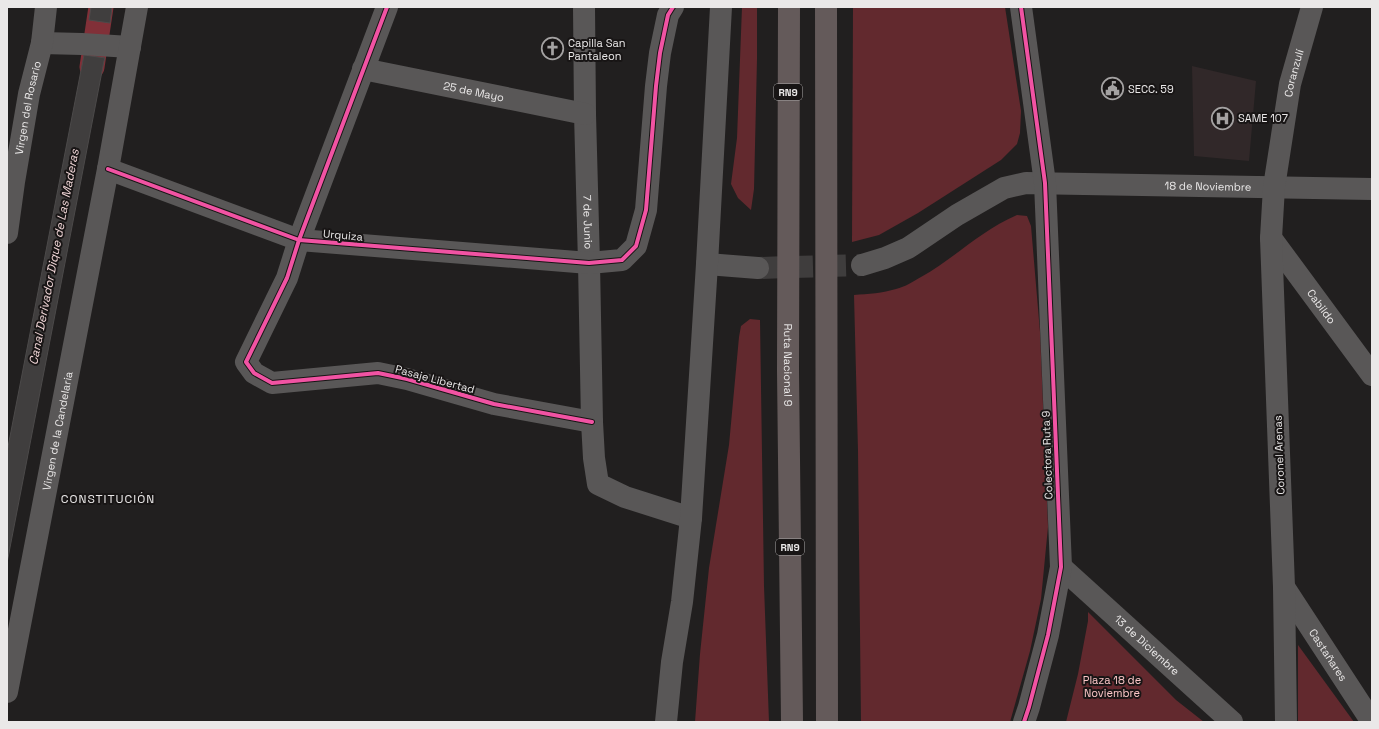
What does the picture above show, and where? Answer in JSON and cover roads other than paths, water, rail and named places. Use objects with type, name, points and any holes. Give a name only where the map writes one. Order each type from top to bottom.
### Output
[{"type":"highway","name":"Ruta Nacional 9","points":[[789,7],[788,371],[792,722]]},
{"type":"highway","points":[[826,7],[827,722]]},
{"type":"street","name":"Virgen del Rosario","points":[[7,233],[29,94],[42,42],[46,7]]},
{"type":"street","name":"Virgen de la Candelaria","points":[[7,692],[108,169],[137,7]]},
{"type":"street","points":[[299,240],[387,7]]},
{"type":"street","name":"7 de Junio","points":[[584,7],[592,422],[594,458],[598,484],[625,497],[691,518]]},
{"type":"street","name":"Urquiza","points":[[108,169],[299,240],[590,263],[622,260],[636,246],[646,210],[660,53],[668,15],[673,7]]},
{"type":"street","points":[[666,722],[672,662],[682,602],[691,518],[721,7]]},
{"type":"street","name":"Colectora Ruta 9","points":[[1021,7],[1045,184],[1061,567],[1048,636],[1024,722]]},
{"type":"street","name":"Coranzulí","points":[[1274,187],[1290,84],[1312,7]]},
{"type":"street","points":[[42,42],[130,47]]},
{"type":"street","name":"25 de Mayo","points":[[363,69],[585,114]]},
{"type":"street","name":"18 de Noviembre","points":[[862,265],[885,258],[908,248],[957,215],[1004,188],[1026,183],[1372,189]]},
{"type":"street","name":"Coronel Arenas","points":[[1274,187],[1271,238],[1284,587],[1286,722]]},
{"type":"street","name":"Cabildo","points":[[1271,238],[1372,375]]},
{"type":"street","name":"Pasaje Libertad","points":[[299,240],[287,278],[246,362],[254,372],[272,382],[378,373],[407,379],[494,404],[592,422]]},
{"type":"street","points":[[707,264],[758,268]]},
{"type":"street","name":"13 de Diciembre","points":[[1061,567],[1232,722]]},
{"type":"street","name":"Castañares","points":[[1284,587],[1372,722]]},
{"type":"waterway","name":"Canal Derivador Dique de Las Maderas","points":[[92,67],[101,7]]},
{"type":"tunnel","points":[[758,268],[862,265]]},
{"type":"place","name":"Capilla San Pantaleon","points":[[553,49]]},
{"type":"place","name":"SECC. 59","points":[[1113,89]]},
{"type":"place","name":"SAME 107","points":[[1223,118]]},
{"type":"district","name":"CONSTITUCIÓN","points":[[108,499]]},
{"type":"park label","name":"Plaza 18 de Noviembre","points":[[1112,686]]}]
